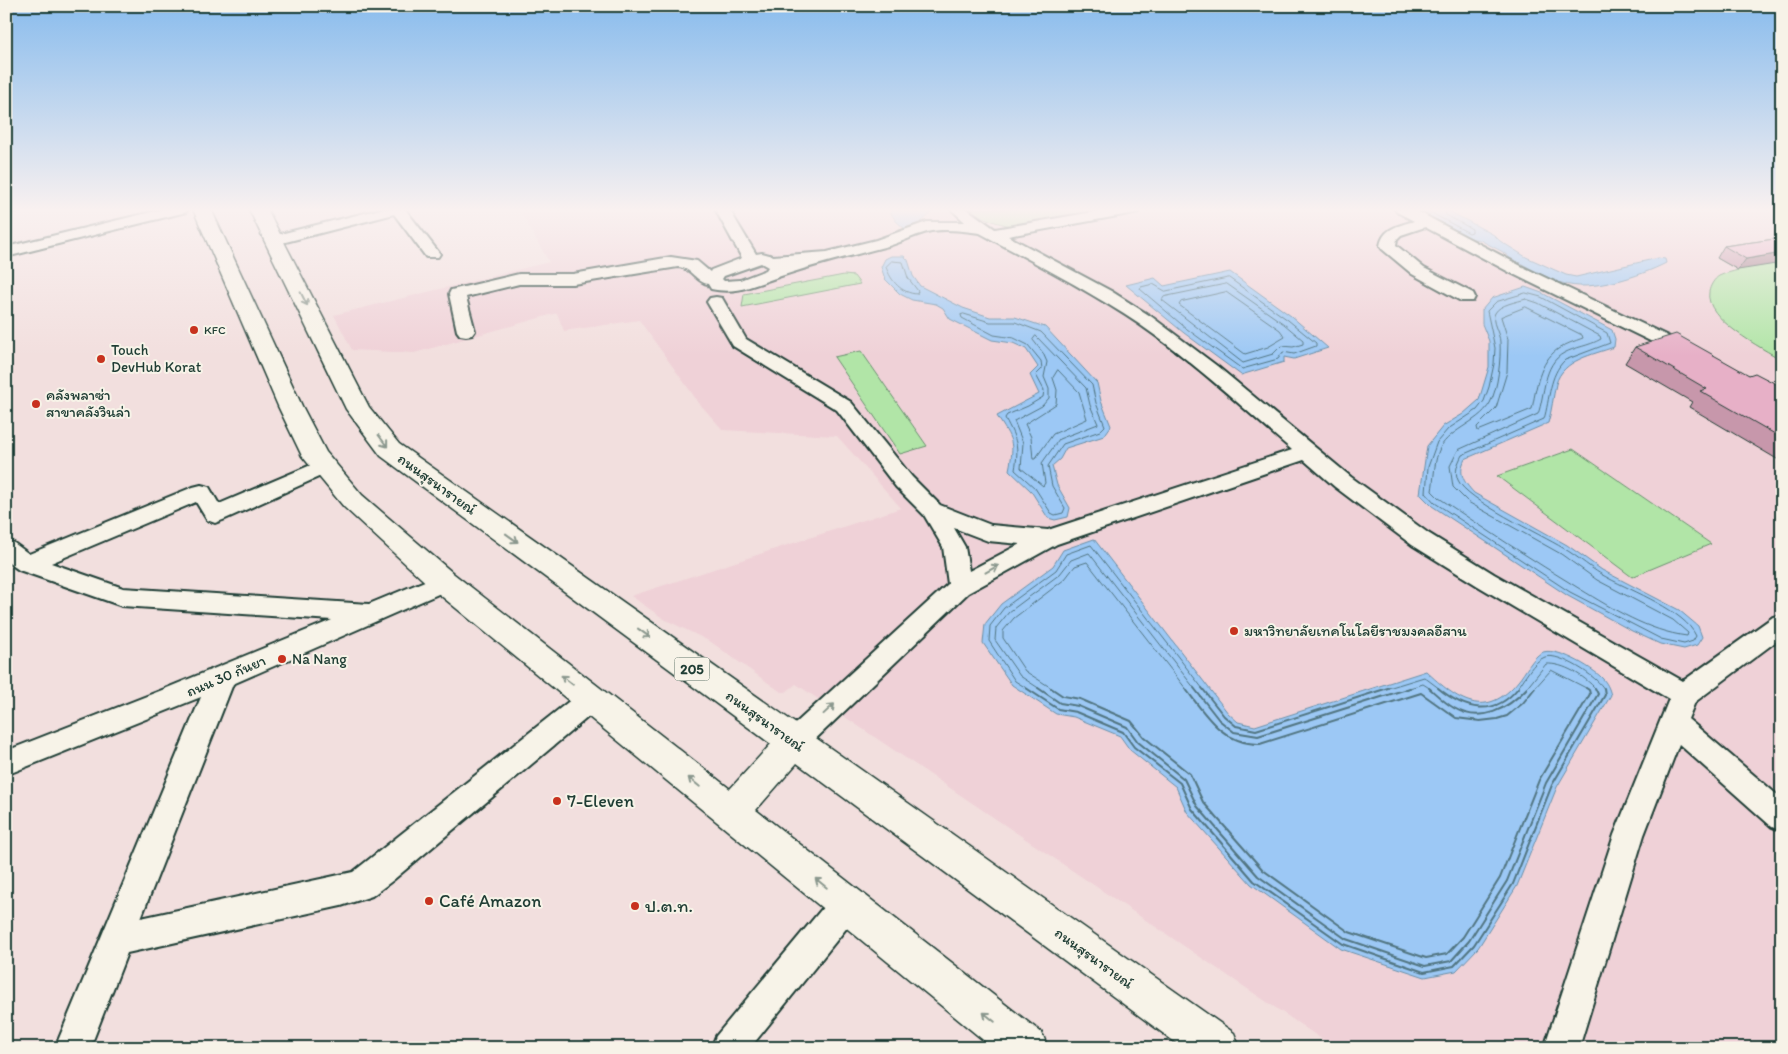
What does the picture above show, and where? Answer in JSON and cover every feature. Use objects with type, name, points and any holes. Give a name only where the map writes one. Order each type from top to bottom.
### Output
[{"type":"main road","points":[[224,258],[290,406],[315,456],[353,500],[444,582],[1027,1048]]},
{"type":"main road","name":"ถนนสุรนารายณ์","points":[[283,258],[358,408],[390,450],[1219,1048]]},
{"type":"main road","points":[[732,812],[794,742]]},
{"type":"street","points":[[761,258],[751,260],[712,276],[706,286],[739,342],[844,406],[904,482],[932,510],[954,547],[960,587]]},
{"type":"street","points":[[762,258],[773,267]]},
{"type":"street","points":[[716,302],[724,294],[773,267],[821,258]]},
{"type":"street","points":[[1037,258],[1105,295],[1146,321],[1210,370],[1307,452],[1420,539],[1486,580],[1684,695]]},
{"type":"street","points":[[1403,258],[1418,271],[1467,298]]},
{"type":"street","points":[[1495,258],[1705,360]]},
{"type":"street","points":[[466,331],[457,294],[519,279],[572,279],[671,262],[684,262],[712,276],[717,285],[727,288],[738,287]]},
{"type":"street","points":[[794,742],[960,587],[1049,538],[1307,452]]},
{"type":"street","points":[[27,564],[201,492],[215,514],[325,466]]},
{"type":"street","points":[[932,510],[988,533],[1049,538]]},
{"type":"street","points":[[6,549],[27,564],[122,597],[372,613]]},
{"type":"street","name":"ถนน 30 กันยา","points":[[6,763],[98,729],[444,582]]},
{"type":"street","points":[[1560,1048],[1629,835],[1684,695],[1782,624]]},
{"type":"street","points":[[72,1048],[223,677]]},
{"type":"street","points":[[116,939],[362,885],[591,699]]},
{"type":"street","points":[[1673,722],[1782,818]]},
{"type":"street","points":[[728,1048],[846,904]]},
{"type":"shaded area","name":"มหาวิทยาลัยเทคโนโลยีราชมงคลอีสาน","points":[[547,258],[1782,258],[1782,1048],[1335,1048],[796,684],[786,692],[781,692],[711,642],[664,619],[631,596],[901,508],[837,436],[723,430],[699,403],[639,320],[564,331],[557,313],[414,353],[352,350],[334,315],[549,262]]},
{"type":"green space","points":[[1717,258],[1782,258],[1782,360],[1736,332],[1715,312],[1710,302],[1710,287],[1717,277],[1738,270]]},
{"type":"green space","points":[[844,275],[854,276],[860,284],[742,307],[744,294]]},
{"type":"green space","points":[[861,351],[927,446],[900,454],[834,357]]},
{"type":"green space","points":[[1573,449],[1711,544],[1632,577],[1497,476]]},
{"type":"water","points":[[906,258],[913,276],[920,286],[963,308],[990,317],[1015,317],[1045,327],[1097,383],[1101,401],[1111,426],[1104,436],[1066,448],[1060,459],[1052,466],[1057,485],[1070,508],[1068,517],[1055,520],[1048,518],[1031,491],[1009,470],[1012,453],[1011,441],[997,416],[1039,394],[1030,375],[1038,367],[1026,349],[1013,343],[992,340],[950,319],[943,308],[936,304],[912,300],[900,294],[885,279],[881,267],[885,259]]},
{"type":"water","points":[[1510,258],[1529,258],[1566,275],[1576,277],[1657,258],[1665,259],[1666,263],[1629,278],[1586,286],[1573,286],[1542,275]]},
{"type":"water","points":[[1230,272],[1291,316],[1328,348],[1294,359],[1284,357],[1284,362],[1241,375],[1184,333],[1126,285],[1155,278],[1164,286]]},
{"type":"water","points":[[1525,287],[1542,293],[1612,330],[1615,339],[1614,347],[1580,359],[1565,369],[1556,384],[1548,423],[1465,459],[1462,469],[1464,481],[1474,493],[1567,545],[1602,570],[1679,610],[1698,626],[1702,637],[1697,645],[1684,649],[1660,644],[1632,631],[1568,596],[1432,506],[1420,494],[1427,446],[1443,426],[1463,414],[1479,400],[1489,367],[1489,341],[1482,324],[1482,310],[1492,298]]},
{"type":"water","points":[[1094,539],[1228,713],[1238,722],[1255,726],[1426,671],[1460,698],[1483,703],[1495,700],[1507,693],[1535,658],[1547,651],[1573,659],[1604,680],[1611,695],[1557,787],[1517,886],[1478,948],[1456,971],[1425,977],[1341,949],[1251,884],[1187,812],[1176,787],[1130,750],[1120,736],[1074,717],[1056,714],[1012,685],[983,643],[985,624],[1001,604],[1053,566],[1063,550]]},
{"type":"building","points":[[1676,334],[1749,375],[1755,373],[1782,387],[1782,438],[1700,391],[1707,389],[1635,347]]},
{"type":"place","name":"KFC","points":[[194,330]]},
{"type":"place","name":"Touch DevHub Korat","points":[[101,359]]},
{"type":"place","name":"คลังพลาซ่า สาขาคลังวินล่า","points":[[36,404]]},
{"type":"place","name":"มหาวิทยาลัยเทคโนโลยีราชมงคลอีสาน","points":[[1234,631]]},
{"type":"place","name":"Na Nang","points":[[282,659]]},
{"type":"place","name":"7-Eleven","points":[[557,801]]},
{"type":"place","name":"Café Amazon","points":[[429,901]]},
{"type":"place","name":"ป.ต.ท.","points":[[635,906]]}]
